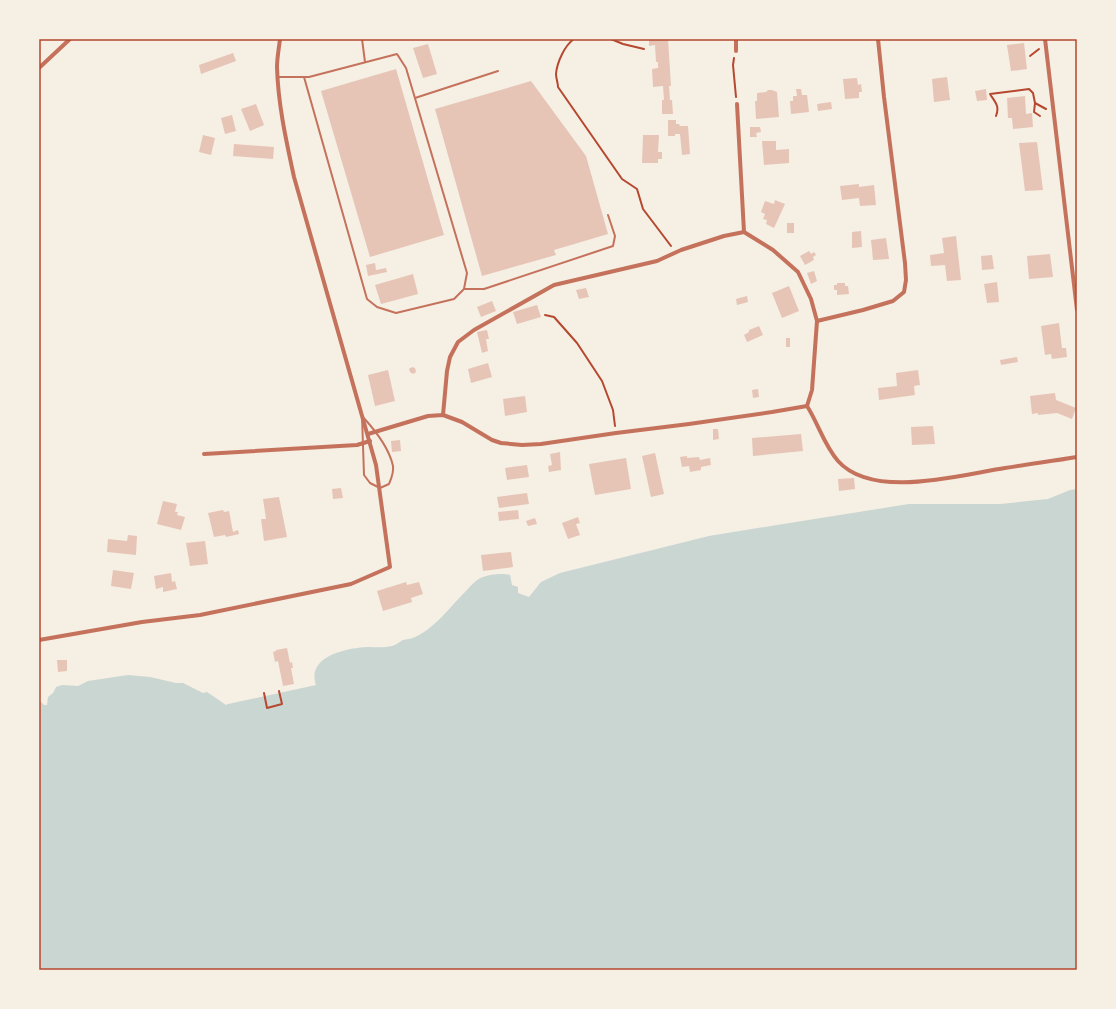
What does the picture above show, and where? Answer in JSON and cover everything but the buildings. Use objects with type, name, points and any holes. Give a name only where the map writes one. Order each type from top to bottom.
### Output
[{"type":"street","points":[[39,68],[70,39]]},
{"type":"street","points":[[39,640],[200,615],[351,584],[390,567],[376,464],[294,177],[284,130],[279,97],[277,65],[280,39]]},
{"type":"street","points":[[736,39],[736,51]]},
{"type":"street","points":[[817,321],[863,310],[892,301],[904,292],[906,280],[905,264],[878,39]]},
{"type":"street","points":[[1045,39],[1077,310]]},
{"type":"street","points":[[737,104],[744,232]]},
{"type":"street","points":[[443,415],[447,371],[450,357],[458,342],[474,330],[554,285],[657,261],[675,252],[724,236],[744,232],[773,250],[798,272],[811,299],[817,321],[812,390],[807,406],[828,447],[838,461],[848,469],[870,479],[889,482],[916,482],[957,477],[1077,457]]},
{"type":"street","points":[[368,434],[428,416],[443,415],[462,422],[492,440],[501,443],[522,445],[541,444],[807,406]]},
{"type":"street","points":[[204,454],[357,445],[370,441]]},
{"type":"lane","points":[[362,39],[365,62]]},
{"type":"lane","points":[[278,78],[304,77],[397,54],[406,68],[467,273],[464,289],[454,299],[396,313],[377,307],[367,299],[304,77]]},
{"type":"lane","points":[[415,98],[498,71]]},
{"type":"lane","points":[[464,289],[484,289],[613,246],[615,236],[608,215]]},
{"type":"lane","points":[[362,416],[376,432],[393,467],[389,484],[380,488],[370,483],[364,475],[362,416]]},
{"type":"path","points":[[574,39],[570,42],[560,59],[556,74],[558,87],[622,179],[637,189],[643,208],[675,252]]},
{"type":"path","points":[[612,39],[623,44],[644,49]]},
{"type":"path","points":[[1030,56],[1039,50],[1038,45]]},
{"type":"path","points":[[736,51],[732,65],[737,104]]},
{"type":"path","points":[[996,116],[998,105],[990,94],[1029,89],[1033,93],[1035,103],[1034,112],[1040,116]]},
{"type":"path","points":[[1035,103],[1046,109],[1047,115]]},
{"type":"path","points":[[545,315],[554,317],[577,343],[602,381],[613,410],[616,433]]},
{"type":"path","points":[[264,693],[267,708],[282,704],[279,690]]},
{"type":"shaded area","points":[[1077,489],[1077,970],[39,970],[39,700],[44,705],[47,705],[48,697],[53,693],[56,687],[62,685],[78,686],[88,681],[128,675],[150,677],[176,683],[183,683],[203,693],[207,692],[226,705],[316,685],[315,675],[317,667],[323,660],[330,656],[350,649],[392,646],[403,640],[415,637],[442,617],[476,581],[486,576],[500,574],[510,575],[512,585],[518,587],[518,593],[529,597],[541,582],[560,573],[709,536],[909,504],[1000,504],[1048,499],[1070,490]]}]
